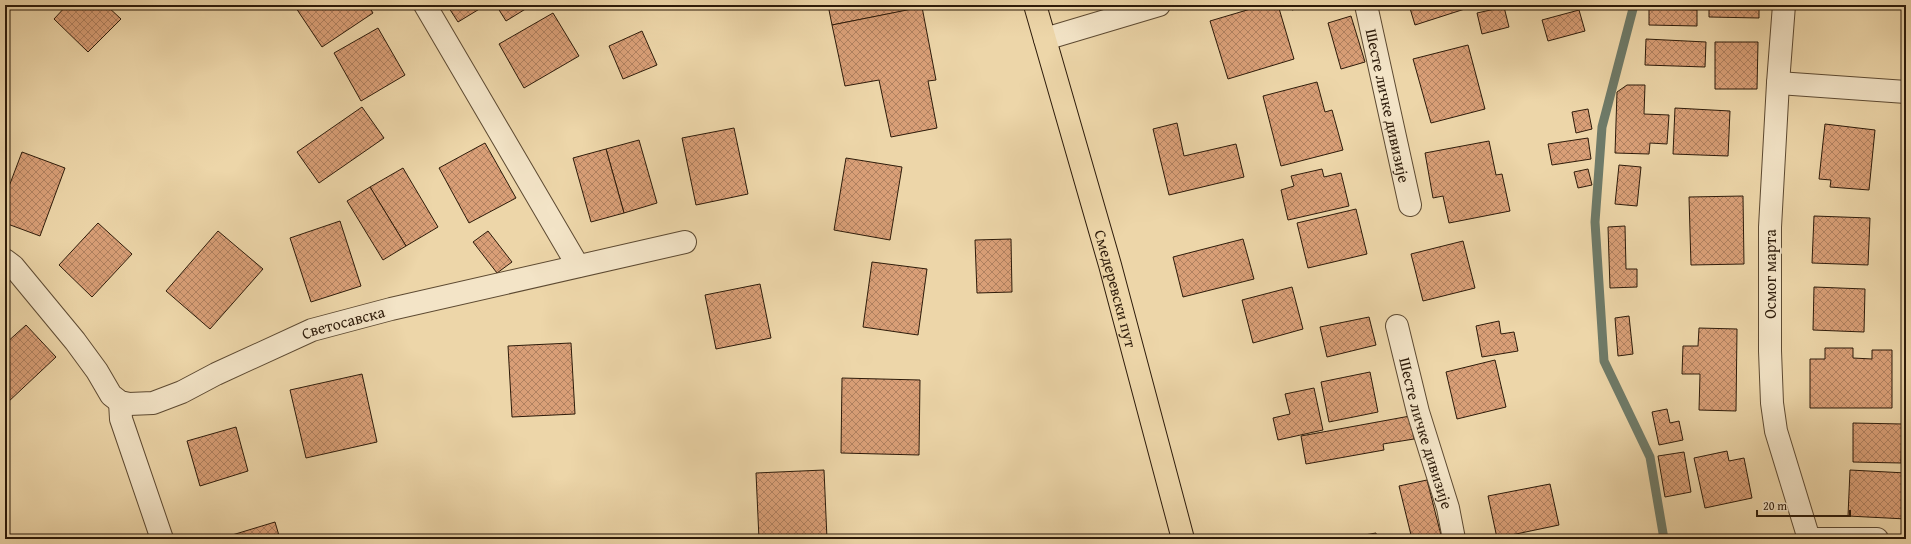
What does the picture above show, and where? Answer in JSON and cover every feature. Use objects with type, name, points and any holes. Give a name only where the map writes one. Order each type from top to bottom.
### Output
[{"type":"main road","name":"Смедеревски пут","points":[[1035,5],[1110,265],[1183,539]]},
{"type":"street","points":[[425,5],[578,266]]},
{"type":"street","points":[[1045,39],[1159,5]]},
{"type":"street","name":"Шесте личке дивизије","points":[[1366,5],[1410,206]]},
{"type":"street","name":"Осмог марта","points":[[1784,5],[1770,227],[1770,351],[1772,403],[1776,431],[1809,539]]},
{"type":"street","points":[[1778,83],[1906,92]]},
{"type":"street","name":"Светосавска","points":[[120,402],[129,404],[152,403],[182,392],[216,374],[312,330],[399,308],[685,242]]},
{"type":"street","points":[[5,260],[17,272],[75,341],[97,370],[111,395],[120,402],[121,419],[162,539]]},
{"type":"street","name":"Шесте личке дивизије","points":[[1397,326],[1418,412],[1448,508],[1454,539]]},
{"type":"street","points":[[1809,539],[1877,539]]},
{"type":"building","points":[[67,5],[106,5],[121,19],[88,52],[54,19]]},
{"type":"building","points":[[294,5],[368,5],[373,13],[322,47]]},
{"type":"building","points":[[447,5],[486,5],[458,22]]},
{"type":"building","points":[[496,5],[532,5],[506,21]]},
{"type":"building","points":[[828,5],[913,5],[914,9],[832,25]]},
{"type":"building","points":[[1264,5],[1278,5],[1294,59],[1228,79],[1210,21]]},
{"type":"building","points":[[1291,5],[1309,5],[1292,10]]},
{"type":"building","points":[[1409,5],[1470,5],[1471,7],[1415,25]]},
{"type":"building","points":[[1709,5],[1759,5],[1759,18],[1709,17]]},
{"type":"building","points":[[1819,5],[1868,5],[1868,6]]},
{"type":"building","points":[[922,7],[936,80],[928,81],[937,128],[891,137],[879,80],[845,86],[832,25]]},
{"type":"building","points":[[1504,7],[1509,27],[1482,34],[1477,13]]},
{"type":"building","points":[[1649,8],[1697,10],[1697,26],[1649,25]]},
{"type":"building","points":[[1579,10],[1585,31],[1548,41],[1542,20]]},
{"type":"building","points":[[553,13],[579,56],[524,88],[499,44]]},
{"type":"building","points":[[1351,16],[1365,62],[1341,69],[1328,23]]},
{"type":"building","points":[[378,28],[405,75],[361,101],[334,53]]},
{"type":"building","points":[[642,31],[657,65],[623,79],[609,46]]},
{"type":"building","points":[[1646,39],[1706,42],[1705,67],[1645,65]]},
{"type":"building","points":[[1715,42],[1758,42],[1757,89],[1715,89]]},
{"type":"building","points":[[1468,45],[1485,109],[1431,123],[1413,59]]},
{"type":"building","points":[[1317,82],[1325,112],[1332,110],[1343,150],[1281,166],[1263,96]]},
{"type":"building","points":[[1627,85],[1645,85],[1644,114],[1669,115],[1667,144],[1650,143],[1649,154],[1615,153],[1617,92]]},
{"type":"building","points":[[362,107],[384,138],[319,183],[297,152]]},
{"type":"building","points":[[1675,108],[1730,111],[1728,156],[1673,154]]},
{"type":"building","points":[[1588,109],[1592,129],[1576,133],[1572,112]]},
{"type":"building","points":[[1177,123],[1184,156],[1236,144],[1244,177],[1169,195],[1153,129]]},
{"type":"building","points":[[1825,124],[1875,130],[1869,190],[1830,187],[1831,180],[1819,179]]},
{"type":"building","points":[[734,128],[748,194],[696,205],[682,138]]},
{"type":"building","points":[[1588,138],[1591,159],[1552,165],[1548,144]]},
{"type":"building","points":[[639,140],[657,203],[624,213],[606,149]]},
{"type":"building","points":[[1489,141],[1496,175],[1502,174],[1510,211],[1449,223],[1443,196],[1433,198],[1425,153]]},
{"type":"building","points":[[485,143],[516,198],[469,223],[439,168]]},
{"type":"building","points":[[606,149],[624,213],[591,222],[573,158]]},
{"type":"building","points":[[22,152],[65,168],[40,236],[5,223],[5,197]]},
{"type":"building","points":[[846,158],[902,167],[890,240],[834,230]]},
{"type":"building","points":[[1619,165],[1641,167],[1637,206],[1615,204]]},
{"type":"building","points":[[403,168],[438,227],[406,246],[370,187]]},
{"type":"building","points":[[1322,169],[1324,177],[1341,173],[1349,206],[1288,220],[1281,190],[1294,186],[1291,176]]},
{"type":"building","points":[[1588,169],[1592,185],[1578,188],[1574,172]]},
{"type":"building","points":[[370,187],[406,246],[383,260],[347,201]]},
{"type":"building","points":[[1743,196],[1744,264],[1691,265],[1689,197]]},
{"type":"building","points":[[1356,209],[1367,254],[1308,268],[1297,223]]},
{"type":"building","points":[[1814,216],[1870,218],[1868,265],[1812,263]]},
{"type":"building","points":[[340,221],[361,286],[311,302],[290,238]]},
{"type":"building","points":[[98,223],[132,254],[92,297],[59,265]]},
{"type":"building","points":[[1625,226],[1626,269],[1637,269],[1637,287],[1610,288],[1608,227]]},
{"type":"building","points":[[218,231],[263,269],[210,329],[166,291]]},
{"type":"building","points":[[488,231],[512,262],[497,273],[473,242]]},
{"type":"building","points":[[1011,239],[1012,292],[977,293],[975,240]]},
{"type":"building","points":[[1243,239],[1254,279],[1183,297],[1173,257]]},
{"type":"building","points":[[1463,241],[1475,288],[1423,301],[1411,254]]},
{"type":"building","points":[[872,262],[927,269],[918,335],[863,327]]},
{"type":"building","points":[[760,284],[771,338],[716,349],[705,295]]},
{"type":"building","points":[[1292,287],[1303,329],[1253,343],[1242,300]]},
{"type":"building","points":[[1814,287],[1865,289],[1864,332],[1813,330]]},
{"type":"building","points":[[1629,316],[1633,354],[1618,356],[1615,318]]},
{"type":"building","points":[[1369,317],[1376,345],[1327,357],[1320,327]]},
{"type":"building","points":[[1499,321],[1501,334],[1514,332],[1518,351],[1482,357],[1476,326]]},
{"type":"building","points":[[26,325],[56,357],[7,403],[5,401],[5,344]]},
{"type":"building","points":[[1699,328],[1737,329],[1736,411],[1699,410],[1700,374],[1682,374],[1683,346],[1698,346]]},
{"type":"building","points":[[571,343],[575,414],[512,417],[508,346]]},
{"type":"building","points":[[1825,348],[1853,348],[1853,358],[1872,359],[1872,350],[1892,350],[1892,408],[1810,408],[1810,359],[1825,359]]},
{"type":"building","points":[[1495,360],[1506,407],[1457,419],[1446,372]]},
{"type":"building","points":[[1370,372],[1378,412],[1329,422],[1321,382]]},
{"type":"building","points":[[362,374],[377,442],[306,458],[290,390]]},
{"type":"building","points":[[842,378],[920,380],[919,455],[841,453]]},
{"type":"building","points":[[1314,388],[1323,430],[1278,440],[1273,418],[1290,414],[1285,394]]},
{"type":"building","points":[[1667,409],[1670,423],[1679,421],[1683,440],[1659,445],[1652,412]]},
{"type":"building","points":[[1410,416],[1414,439],[1383,444],[1384,450],[1306,464],[1301,436]]},
{"type":"building","points":[[1853,423],[1902,424],[1901,463],[1853,462]]},
{"type":"building","points":[[236,427],[248,471],[200,486],[187,441]]},
{"type":"building","points":[[1727,451],[1729,461],[1744,458],[1752,498],[1705,508],[1694,458]]},
{"type":"building","points":[[1684,452],[1691,492],[1665,497],[1658,456]]},
{"type":"building","points":[[824,470],[827,539],[759,539],[756,473]]},
{"type":"building","points":[[1850,470],[1906,473],[1906,519],[1848,516]]},
{"type":"building","points":[[1427,480],[1442,539],[1412,539],[1399,486]]},
{"type":"building","points":[[1550,484],[1559,525],[1497,538],[1488,496]]},
{"type":"building","points":[[275,522],[280,539],[219,539]]},
{"type":"building","points":[[1376,533],[1377,539],[1341,539]]},
{"type":"building","points":[[916,536],[916,539],[852,539],[852,538]]},
{"type":"waterway","points":[[1634,5],[1602,127],[1595,222],[1604,361],[1650,457],[1664,539]]}]
